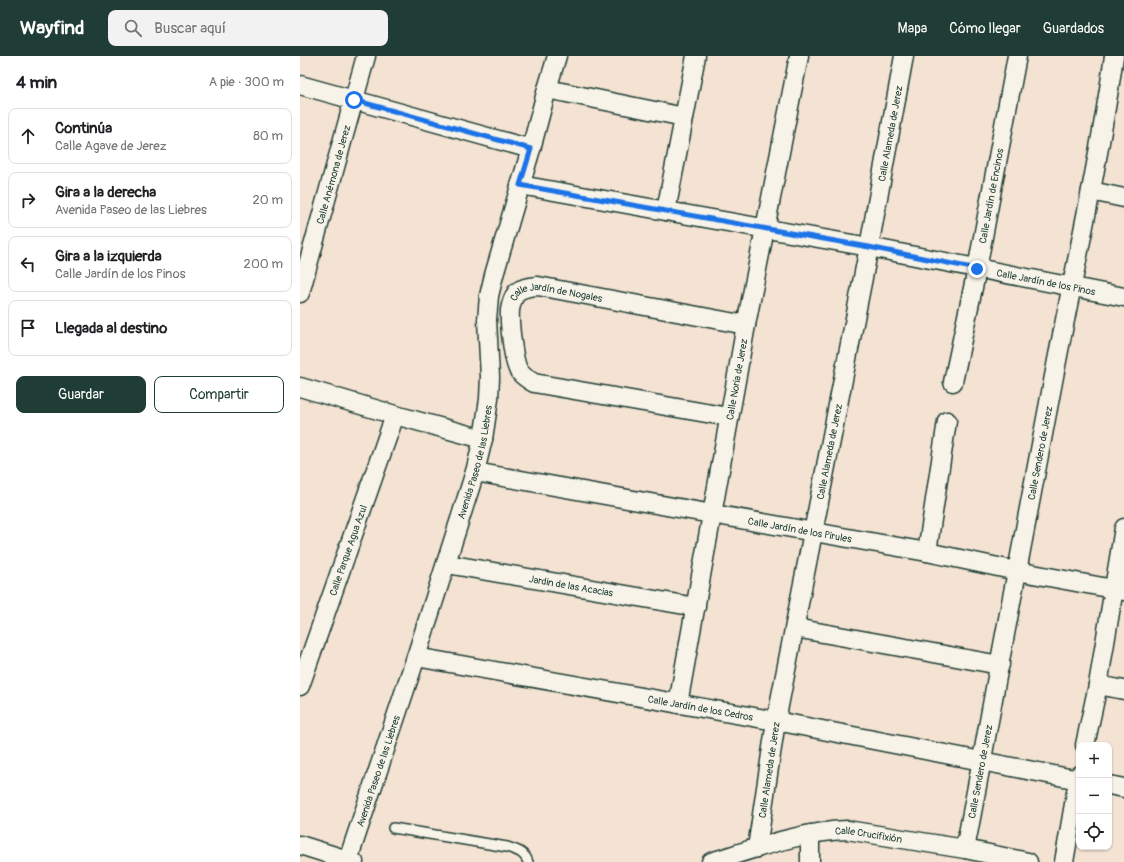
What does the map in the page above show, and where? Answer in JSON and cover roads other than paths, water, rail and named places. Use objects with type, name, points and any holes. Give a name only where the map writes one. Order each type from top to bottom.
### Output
[{"type":"street","name":"Calle Anémona de Jerez","points":[[300,293],[366,56]]},
{"type":"street","name":"Avenida Paseo de las Liebres","points":[[351,861],[447,564],[475,472],[483,439],[489,392],[490,377],[487,320],[489,296],[547,88],[558,56]]},
{"type":"street","points":[[666,211],[696,56]]},
{"type":"street","name":"Calle Noria de Jerez","points":[[678,704],[746,325],[799,56]]},
{"type":"street","name":"Calle Alameda de Jerez","points":[[757,848],[776,721],[869,247],[904,56]]},
{"type":"street","name":"Calle Jardín de Encinos","points":[[953,382],[977,269],[1017,56]]},
{"type":"street","name":"Calle Sendero de Jerez","points":[[965,849],[983,761],[1017,571],[1090,191],[1116,100],[1114,56]]},
{"type":"street","points":[[300,85],[531,149]]},
{"type":"street","points":[[547,88],[684,117]]},
{"type":"street","name":"Calle Jardín de los Pinos","points":[[520,185],[869,247],[1071,288],[1124,297]]},
{"type":"street","points":[[1090,191],[1124,198]]},
{"type":"street","name":"Calle Jardín de Nogales","points":[[730,418],[534,383],[525,378],[518,370],[515,361],[510,322],[510,309],[512,299],[517,292],[526,287],[538,286],[746,325]]},
{"type":"street","points":[[300,387],[483,439]]},
{"type":"street","name":"Calle Parque Agua Azul","points":[[300,686],[395,415]]},
{"type":"street","points":[[927,552],[946,421]]},
{"type":"street","name":"Calle Jardín de los Pirules","points":[[475,472],[927,552],[1119,590]]},
{"type":"street","points":[[1086,742],[1119,590],[1124,528]]},
{"type":"street","name":"Jardin de las Acacias","points":[[447,564],[696,607]]},
{"type":"street","points":[[795,628],[1000,665]]},
{"type":"street","name":"Calle Jardín de los Cedros","points":[[416,657],[776,721],[1076,777]]},
{"type":"street","points":[[1098,685],[1124,690]]},
{"type":"street","points":[[1112,786],[1124,788]]},
{"type":"street","points":[[1064,862],[1076,795]]},
{"type":"street","name":"Calle Crucifixión","points":[[711,862],[757,848],[831,830],[847,830],[965,849],[1028,862]]},
{"type":"street","points":[[810,834],[810,862]]},
{"type":"street","points":[[300,844],[351,861]]},
{"type":"lane","points":[[393,828],[507,847],[518,850],[526,857],[528,862]]}]
